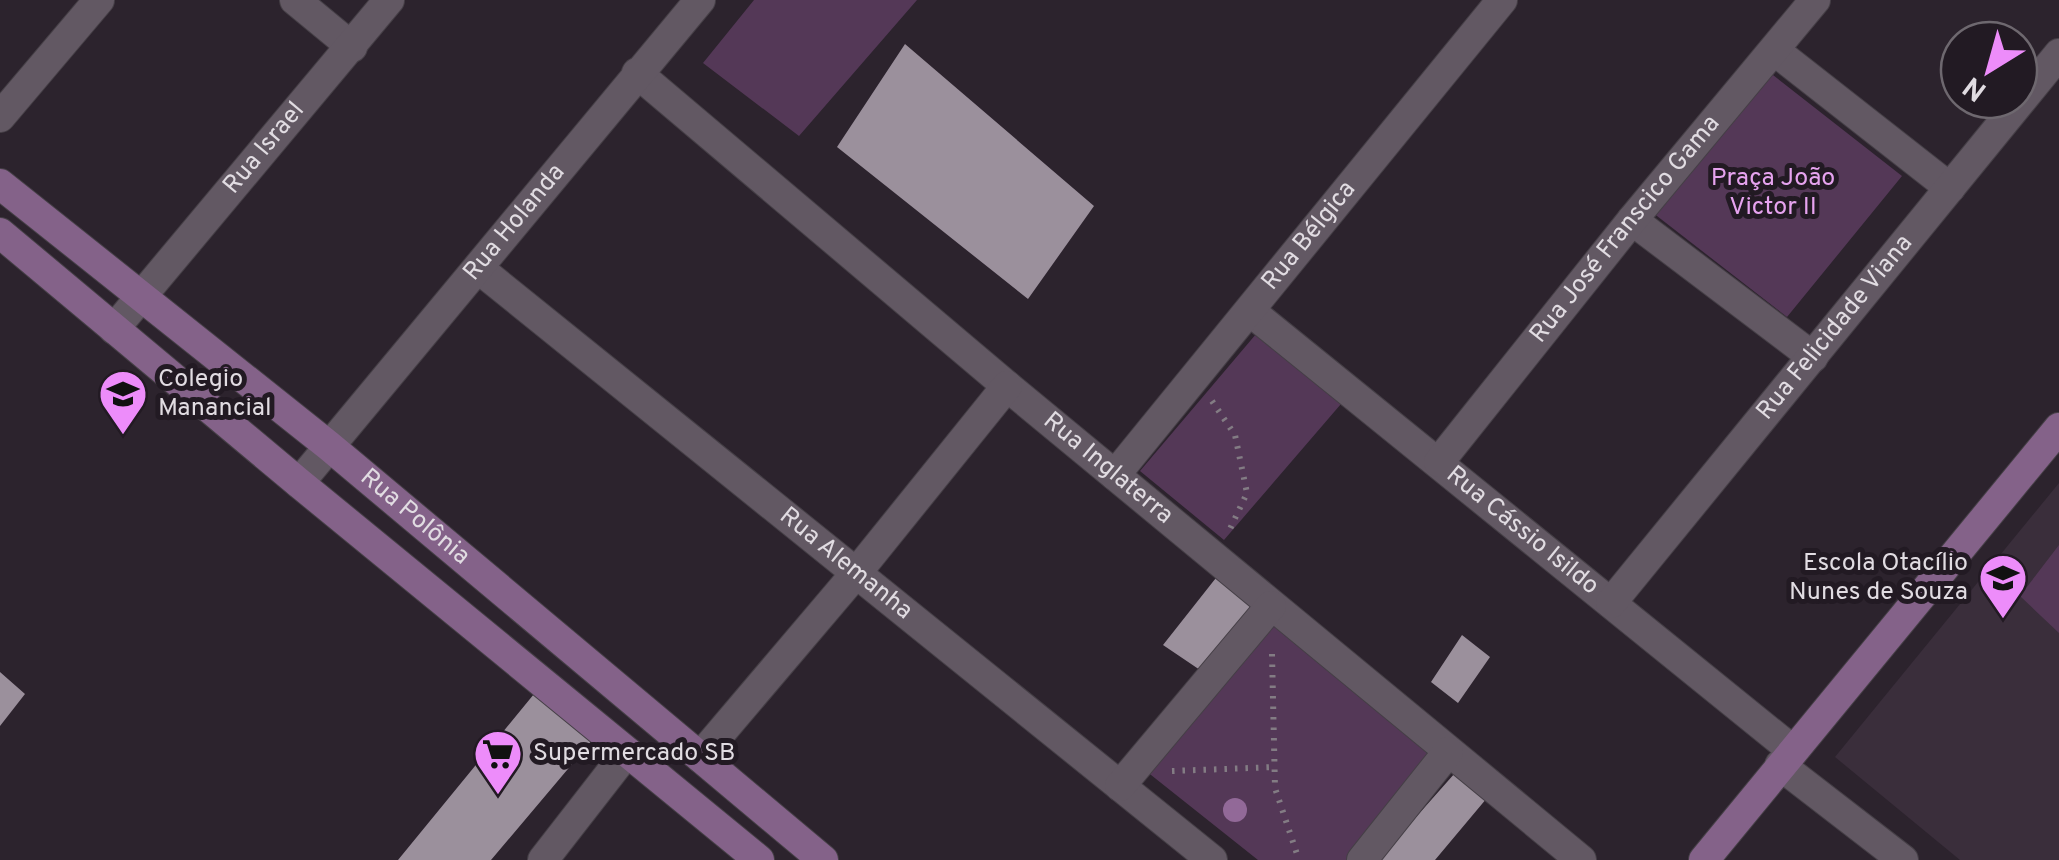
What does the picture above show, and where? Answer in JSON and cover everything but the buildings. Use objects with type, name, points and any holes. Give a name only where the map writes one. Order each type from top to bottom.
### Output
[{"type":"street","points":[[0,117],[99,0]]},
{"type":"street","points":[[295,0],[352,47]]},
{"type":"street","name":"Rua Israel","points":[[114,328],[390,0]]},
{"type":"street","name":"Rua Holanda","points":[[298,483],[700,0]]},
{"type":"street","name":"Rua José Franscico Gama","points":[[1439,462],[1632,220],[1815,0]]},
{"type":"street","name":"Rua Bélgica","points":[[1115,475],[1250,311],[1485,6]]},
{"type":"street","points":[[1774,50],[1950,188]]},
{"type":"street","name":"Rua Felicidade Viana","points":[[1611,603],[2059,54]]},
{"type":"street","name":"Rua Inglaterra","points":[[638,73],[1270,606],[1580,860]]},
{"type":"street","name":"Rua Polônia","points":[[0,184],[329,446],[823,860]]},
{"type":"street","points":[[1632,220],[1812,357]]},
{"type":"street","name":"Rua Polônia","points":[[0,232],[298,483],[759,860]]},
{"type":"street","name":"Rua Alemanha","points":[[478,268],[1212,860]]},
{"type":"street","name":"Rua Cássio Isildo","points":[[1250,311],[1611,603],[1902,860]]},
{"type":"street","points":[[700,757],[857,572],[1007,386]]},
{"type":"street","points":[[1704,860],[2059,428]]},
{"type":"street","points":[[1120,786],[1270,606]]},
{"type":"street","points":[[543,860],[627,752]]},
{"type":"street","points":[[1362,860],[1448,752]]},
{"type":"path","points":[[1191,382],[1215,404],[1235,434],[1248,493],[1212,556]]},
{"type":"path","points":[[1272,649],[1275,788],[1298,860]]},
{"type":"path","points":[[1161,771],[1276,767]]},
{"type":"shaded area","name":"Escola Otacílio Nunes de Souza","points":[[2059,483],[2059,860],[1960,860],[1835,757]]},
{"type":"green space","points":[[754,0],[917,0],[799,136],[703,63]]},
{"type":"green space","name":"Praça João Victor II","points":[[1759,64],[1902,176],[1787,317],[1648,209]]},
{"type":"green space","points":[[1262,327],[1347,397],[1224,540],[1140,471]]},
{"type":"green space","points":[[2059,545],[2059,633],[2020,596]]},
{"type":"green space","points":[[1270,613],[1438,755],[1353,860],[1258,860],[1146,771]]},
{"type":"place","name":"Colegio Manancial","points":[[123,436]]},
{"type":"place","name":"Escola Otacílio Nunes de Souza","points":[[2003,620]]},
{"type":"place","name":"Supermercado SB","points":[[498,796]]}]
